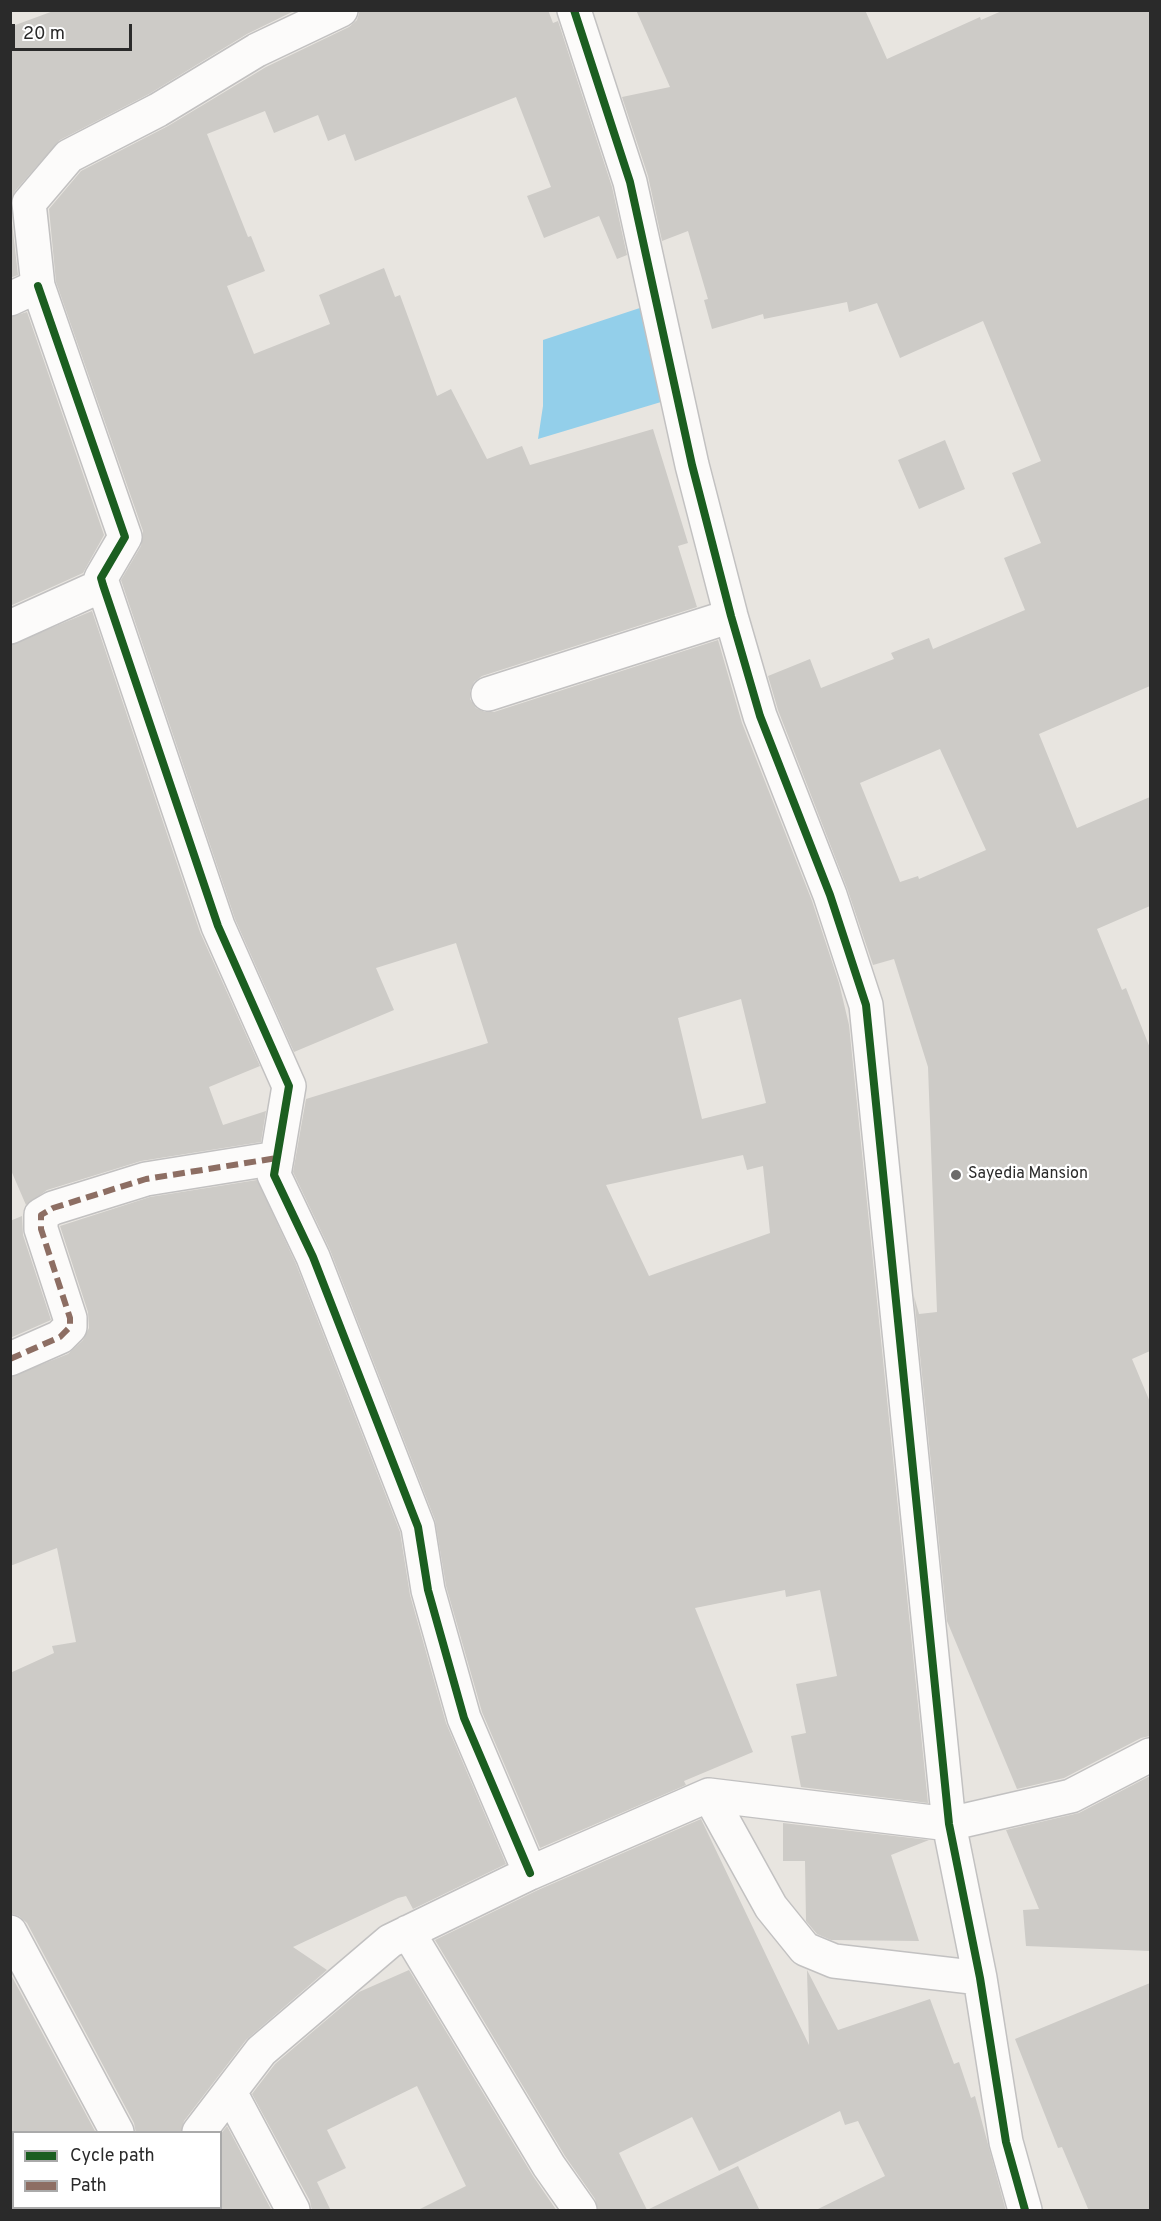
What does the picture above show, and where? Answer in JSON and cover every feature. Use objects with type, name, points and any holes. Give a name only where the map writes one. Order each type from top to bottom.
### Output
[{"type":"street","points":[[341,10],[257,50],[158,110],[69,156],[28,203],[24,292],[125,537],[101,578],[103,585],[218,926],[290,1086],[274,1175],[313,1257],[418,1527],[428,1590],[464,1718],[530,1873]]},
{"type":"street","points":[[574,10],[630,182],[692,465],[731,616],[760,716],[830,895],[866,1005],[949,1824],[980,1978],[1006,2142],[1025,2211]]},
{"type":"street","points":[[10,627],[103,585]]},
{"type":"street","points":[[488,694],[731,616]]},
{"type":"street","points":[[10,1359],[60,1337],[70,1328],[70,1318],[41,1229],[41,1215],[53,1208],[146,1179],[277,1158]]},
{"type":"street","points":[[201,2131],[261,2051],[390,1941],[530,1873],[709,1795],[949,1824],[1071,1796],[1150,1755]]},
{"type":"street","points":[[709,1795],[771,1907],[805,1949],[834,1961],[980,1978]]},
{"type":"street","points":[[10,1932],[116,2131]]},
{"type":"street","points":[[408,1932],[549,2166],[580,2211]]},
{"type":"street","points":[[230,2092],[293,2211]]},
{"type":"water","points":[[661,301],[671,399],[538,439],[543,406],[543,340]]},
{"type":"building","points":[[56,10],[296,10],[247,34],[149,94],[60,140],[15,191],[10,203],[10,27]]},
{"type":"building","points":[[360,10],[548,10],[553,23],[558,21],[612,187],[627,255],[617,259],[599,216],[544,238],[527,196],[551,187],[516,97],[355,161],[345,134],[328,141],[318,115],[274,133],[265,111],[207,134],[248,237],[251,236],[265,271],[227,286],[254,354],[330,324],[319,295],[384,268],[395,297],[400,295],[437,396],[451,389],[487,459],[522,446],[530,465],[653,429],[688,543],[678,546],[697,607],[482,676],[474,682],[470,691],[470,699],[476,708],[485,712],[494,712],[718,640],[742,723],[812,901],[839,983],[849,1025],[928,1803],[801,1787],[791,1736],[806,1733],[796,1684],[837,1676],[820,1590],[786,1597],[785,1590],[695,1608],[753,1752],[684,1781],[686,1785],[540,1848],[482,1712],[446,1586],[435,1520],[330,1250],[293,1172],[306,1099],[488,1043],[456,943],[376,968],[394,1010],[294,1052],[235,919],[121,580],[141,546],[143,531],[56,282],[49,209],[81,171],[168,126],[266,67],[349,27],[357,20]],"holes":[[[741,999],[766,1103],[702,1119],[678,1018]],[[743,1155],[747,1170],[763,1166],[770,1233],[649,1276],[606,1185]]]},
{"type":"building","points":[[636,10],[865,10],[887,59],[980,17],[981,20],[1004,10],[1150,10],[1150,686],[1039,734],[1077,828],[1150,797],[1150,906],[1097,929],[1122,990],[1126,988],[1150,1048],[1150,1351],[1132,1359],[1150,1402],[1150,1736],[1141,1738],[1064,1778],[1017,1789],[947,1621],[914,1296],[919,1314],[937,1312],[928,1067],[894,959],[873,965],[847,888],[778,710],[768,676],[810,659],[821,688],[894,659],[891,653],[929,638],[933,649],[1025,610],[1004,558],[1041,543],[1012,473],[1041,461],[983,321],[900,358],[877,303],[849,312],[847,302],[764,319],[763,314],[712,329],[704,300],[708,299],[688,231],[662,241],[648,176],[622,97],[670,87]],"holes":[[[940,749],[986,850],[919,879],[918,876],[900,882],[860,783]]]},
{"type":"building","points":[[10,206],[18,275],[10,278]]},
{"type":"building","points":[[27,312],[104,535],[83,573],[10,606],[10,317]]},
{"type":"building","points":[[945,440],[965,489],[919,509],[898,460]]},
{"type":"building","points":[[92,611],[200,932],[260,1066],[209,1087],[223,1125],[266,1111],[261,1142],[141,1161],[47,1190],[26,1205],[10,1168],[10,645]]},
{"type":"building","points":[[257,1180],[296,1264],[400,1532],[410,1595],[446,1723],[506,1864],[413,1909],[406,1896],[398,1898],[293,1947],[327,1970],[246,2040],[184,2121],[182,2131],[136,2131],[134,2123],[27,1923],[19,1916],[10,1913],[10,1673],[54,1653],[52,1646],[76,1642],[57,1548],[10,1566],[10,1377],[68,1354],[83,1340],[89,1328],[88,1312],[60,1226],[150,1197]]},
{"type":"building","points":[[22,1216],[23,1235],[51,1320],[10,1338],[10,1221]]},
{"type":"building","points":[[1150,1776],[1150,1951],[1026,1946],[1023,1910],[1039,1909],[1006,1830],[1079,1813]]},
{"type":"building","points":[[701,1819],[809,2045],[807,1970],[838,2030],[930,1999],[954,2064],[959,2062],[971,2098],[975,2096],[1006,2211],[814,2211],[885,2176],[858,2121],[845,2125],[840,2111],[719,2171],[692,2117],[619,2153],[647,2210],[738,2166],[760,2211],[598,2211],[595,2199],[565,2156],[435,1940],[538,1890]]},
{"type":"building","points":[[783,1823],[929,1840],[891,1855],[919,1941],[831,1940],[817,1934],[806,1921],[805,1861],[783,1861]]},
{"type":"building","points":[[409,1970],[533,2176],[557,2211],[416,2211],[466,2186],[417,2086],[327,2130],[346,2168],[317,2182],[331,2211],[312,2211],[310,2201],[252,2094],[275,2064],[359,1992]]},
{"type":"building","points":[[10,1973],[95,2131],[12,2131],[10,2133]]},
{"type":"building","points":[[1150,1983],[1150,2211],[1089,2211],[1062,2147],[1058,2148],[1015,2039]]},
{"type":"building","points":[[227,2126],[272,2211],[220,2211],[222,2209],[222,2132]]},
{"type":"marked path","points":[[10,1359],[60,1337],[70,1327],[70,1318],[41,1229],[41,1215],[53,1208],[146,1179],[277,1158]]},
{"type":"cycle path","points":[[574,10],[630,182],[692,465],[731,616],[760,716],[830,895],[866,1005],[949,1824],[980,1978],[1006,2142],[1025,2210]]},
{"type":"cycle path","points":[[38,286],[125,537],[101,578],[103,585],[218,926],[289,1086],[274,1175],[313,1257],[418,1527],[428,1590],[464,1718],[530,1873]]},
{"type":"place","name":"Sayedia Mansion","points":[[956,1175]]}]
